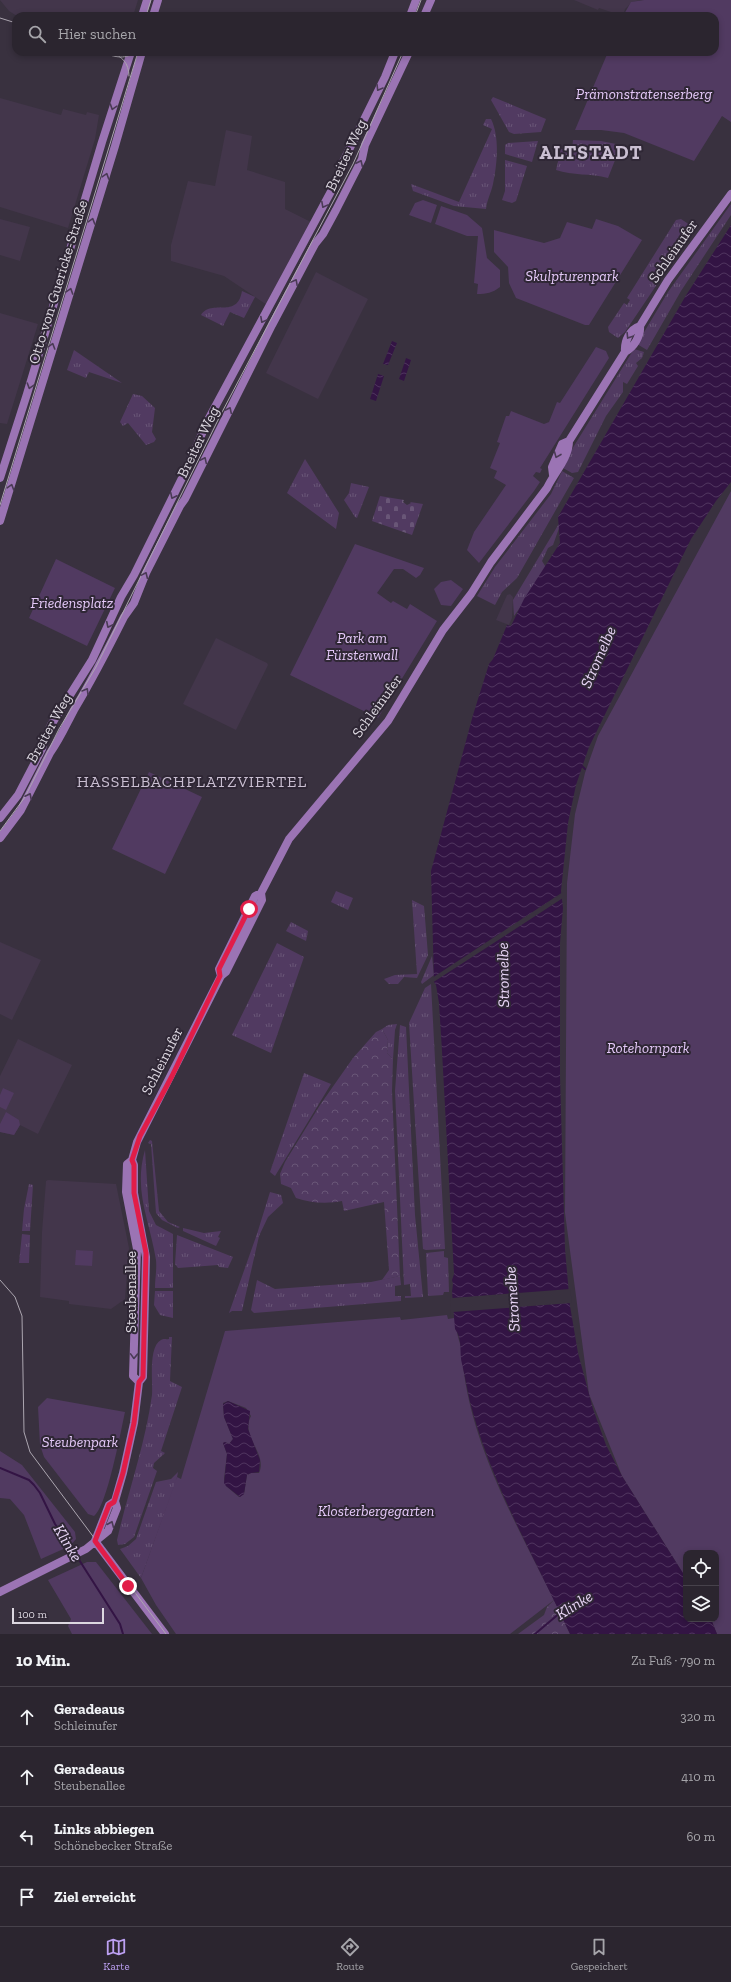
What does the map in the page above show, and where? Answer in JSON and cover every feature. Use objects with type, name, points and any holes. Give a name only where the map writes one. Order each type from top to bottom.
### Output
[{"type":"street","points":[[143,12],[147,0]]},
{"type":"street","points":[[154,12],[158,0]]},
{"type":"street","points":[[412,12],[416,0]]},
{"type":"street","points":[[426,12],[431,0]]},
{"type":"street","name":"Otto-von-Guericke-Straße","points":[[0,478],[28,394],[104,133],[130,56]]},
{"type":"street","name":"Otto-von-Guericke-Straße","points":[[0,521],[114,152],[141,56]]},
{"type":"street","name":"Breiter Weg","points":[[0,818],[18,794],[42,749],[49,729],[94,656],[121,597],[134,575],[187,468],[208,420],[335,184],[342,164],[385,77],[393,56]]},
{"type":"street","name":"Breiter Weg","points":[[0,838],[25,804],[50,753],[57,745],[124,617],[130,612],[149,566],[185,499],[272,325],[315,244],[324,232],[362,159],[365,145],[407,56]]},
{"type":"street","name":"Schleinufer","points":[[129,1178],[127,1164],[132,1160],[140,1136],[172,1076],[220,976],[226,972],[262,900],[261,893],[288,841],[388,721],[443,630],[471,594],[491,562],[544,493],[553,475],[552,467],[562,444],[569,441],[625,352],[624,344],[628,337],[634,328],[640,326],[676,270],[731,194]]},
{"type":"street","name":"Steubenallee","points":[[0,1592],[76,1554],[108,1532],[117,1508],[114,1502],[130,1447],[139,1382],[134,1376],[138,1249],[126,1196],[129,1178]]},
{"type":"street","points":[[95,1541],[165,1634]]},
{"type":"shaded area","points":[[0,0],[138,0],[134,12],[12,13]]},
{"type":"shaded area","points":[[574,0],[641,0],[632,2],[624,12],[611,12],[599,8],[598,10]]},
{"type":"shaded area","points":[[0,98],[61,115],[63,109],[86,115],[87,112],[99,115],[95,139],[68,228],[0,207]]},
{"type":"shaded area","points":[[226,130],[252,136],[247,170],[285,182],[285,209],[311,222],[267,305],[224,276],[171,261],[171,245],[188,181],[215,186]]},
{"type":"shaded area","points":[[0,219],[30,227],[20,261],[0,255]]},
{"type":"shaded area","points":[[316,272],[368,299],[318,399],[266,373]]},
{"type":"shaded area","points":[[0,313],[38,324],[7,424],[0,423]]},
{"type":"shaded area","points":[[510,594],[513,597],[512,618],[509,625],[496,620],[507,595]]},
{"type":"shaded area","points":[[216,638],[267,663],[268,665],[236,730],[183,704]]},
{"type":"shaded area","points":[[0,942],[41,960],[12,1020],[0,1014]]},
{"type":"shaded area","points":[[18,1039],[72,1065],[38,1134],[20,1125],[14,1135],[0,1132],[0,1076]]},
{"type":"shaded area","points":[[46,1181],[116,1184],[129,1248],[125,1299],[111,1309],[69,1304],[69,1301],[40,1297],[42,1232]]},
{"type":"green space","name":"Prämonstratenserberg","points":[[644,0],[731,0],[731,122],[722,116],[694,161],[624,133],[601,130],[575,130],[606,56],[719,56],[719,12],[625,12],[631,2]]},
{"type":"green space","points":[[493,97],[546,119],[541,132],[514,134],[509,132],[491,100]]},
{"type":"green space","points":[[486,119],[491,119],[494,126],[497,151],[492,187],[486,209],[454,206],[413,191],[411,184],[459,202],[492,129],[483,125]]},
{"type":"green space","points":[[573,140],[601,141],[621,145],[608,178],[556,170],[561,149],[572,150]]},
{"type":"green space","points":[[538,141],[532,162],[505,154],[505,145],[508,143]]},
{"type":"green space","points":[[505,160],[527,166],[516,201],[512,203],[502,200],[505,191]]},
{"type":"green space","points":[[423,200],[437,205],[431,223],[409,215],[415,203]]},
{"type":"green space","points":[[731,204],[731,215],[681,291],[647,350],[637,344],[668,292]]},
{"type":"green space","points":[[441,206],[467,215],[482,228],[487,258],[500,270],[500,287],[489,293],[477,294],[478,284],[474,283],[478,236],[467,236],[435,224]]},
{"type":"green space","name":"Skulpturenpark","points":[[596,219],[618,226],[642,240],[589,325],[585,325],[516,298],[509,283],[508,267],[494,252],[494,230],[544,243],[560,238],[567,222],[592,229]]},
{"type":"green space","points":[[681,219],[690,225],[692,232],[625,332],[618,338],[609,332],[608,327],[624,303],[627,305],[630,300],[627,298],[676,220]]},
{"type":"green space","points":[[242,291],[255,297],[244,318],[230,312],[223,326],[201,315],[206,310],[211,308],[230,307],[235,305],[239,300]]},
{"type":"green space","points":[[596,347],[606,351],[609,358],[540,468],[542,469],[540,473],[536,472],[533,476],[540,482],[479,563],[467,550],[474,532],[506,485],[494,478],[497,471],[490,468],[500,443],[497,442],[506,416],[509,416],[511,411],[544,424],[549,422],[557,402],[560,403]]},
{"type":"green space","points":[[634,349],[644,352],[642,358],[636,363],[638,366],[627,384],[623,382],[623,392],[606,416],[578,472],[572,473],[563,468],[569,454]]},
{"type":"green space","points":[[74,350],[122,383],[89,372],[86,378],[67,370]]},
{"type":"green space","points":[[133,394],[142,396],[155,408],[152,432],[156,439],[154,442],[146,445],[128,423],[123,426],[120,422]]},
{"type":"green space","points":[[305,459],[339,513],[336,529],[287,493]]},
{"type":"green space","points":[[562,471],[574,478],[517,578],[502,592],[495,605],[477,596],[495,567],[551,494]]},
{"type":"green space","points":[[351,483],[369,487],[357,518],[344,500],[349,493]]},
{"type":"green space","name":"Rotehornpark","points":[[731,491],[731,1634],[717,1634],[712,1622],[719,1622],[719,1550],[683,1550],[683,1573],[622,1476],[589,1394],[565,1213],[567,883],[575,814],[585,773],[598,736]]},
{"type":"green space","points":[[380,496],[404,500],[403,502],[407,505],[411,503],[410,502],[423,504],[412,535],[372,521]]},
{"type":"green space","points":[[563,517],[553,545],[548,548],[542,561],[547,569],[514,616],[513,600]]},
{"type":"green space","name":"Park am Fürstenwall","points":[[355,544],[424,568],[420,575],[416,578],[403,569],[394,569],[377,593],[391,603],[393,601],[407,609],[410,604],[437,621],[378,718],[290,675]]},
{"type":"green space","name":"Friedensplatz","points":[[56,559],[115,588],[87,646],[29,618]]},
{"type":"green space","points":[[451,580],[463,589],[451,606],[441,605],[434,589],[441,582]]},
{"type":"green space","points":[[149,772],[202,797],[165,874],[112,849]]},
{"type":"green space","points":[[336,891],[353,898],[348,910],[331,902]]},
{"type":"green space","points":[[412,900],[424,906],[428,955],[417,978],[404,977],[398,984],[389,984],[384,979],[395,975],[417,974]]},
{"type":"green space","points":[[291,922],[308,931],[306,941],[286,931]]},
{"type":"green space","points":[[277,943],[304,957],[271,1053],[232,1035]]},
{"type":"green space","points":[[432,956],[434,975],[422,984],[421,982]]},
{"type":"green space","points":[[431,984],[445,1249],[426,1250],[423,1249],[409,1023],[425,988]]},
{"type":"green space","points":[[397,1024],[395,1030],[393,1059],[387,1053],[388,1040],[382,1029],[388,1025]]},
{"type":"green space","points":[[400,1025],[406,1027],[415,1215],[423,1297],[405,1298],[405,1296],[411,1296],[410,1284],[404,1285],[395,1091]]},
{"type":"green space","points":[[382,1029],[388,1040],[387,1053],[393,1059],[392,1091],[400,1276],[382,1280],[389,1270],[384,1202],[344,1211],[342,1201],[319,1202],[301,1200],[296,1198],[291,1188],[281,1184],[280,1174],[285,1162],[320,1105],[353,1058],[376,1032]]},
{"type":"green space","points":[[304,1073],[331,1084],[275,1176],[270,1172]]},
{"type":"green space","points":[[3,1088],[14,1093],[6,1110],[0,1107],[0,1095]]},
{"type":"green space","points":[[6,1112],[19,1120],[20,1125],[14,1135],[0,1132],[0,1124]]},
{"type":"green space","points":[[150,1140],[152,1141],[159,1211],[168,1222],[180,1227],[178,1228],[162,1220],[156,1213],[151,1144],[148,1143]]},
{"type":"green space","points":[[145,1150],[149,1211],[156,1225],[173,1234],[173,1288],[155,1288],[156,1260],[142,1193],[141,1179]]},
{"type":"green space","points":[[29,1184],[33,1185],[30,1231],[22,1231],[24,1209]]},
{"type":"green space","points":[[270,1192],[281,1195],[283,1203],[268,1217],[259,1236],[242,1311],[232,1311],[229,1313],[257,1234]]},
{"type":"green space","points":[[183,1228],[204,1233],[221,1231],[218,1237],[220,1238],[216,1246],[183,1231]]},
{"type":"green space","points":[[22,1234],[30,1235],[29,1263],[19,1263]]},
{"type":"green space","points":[[177,1235],[233,1257],[228,1268],[219,1267],[218,1265],[178,1268],[175,1264]]},
{"type":"green space","points":[[76,1250],[93,1251],[92,1266],[75,1265]]},
{"type":"green space","points":[[444,1251],[444,1257],[448,1258],[449,1292],[444,1292],[443,1295],[428,1296],[426,1253]]},
{"type":"green space","points":[[400,1276],[401,1285],[395,1286],[395,1296],[401,1296],[401,1301],[254,1313],[251,1310],[257,1280],[275,1289],[371,1282]]},
{"type":"green space","points":[[155,1291],[173,1291],[173,1318],[160,1315],[154,1305]]},
{"type":"green space","name":"Klosterbergegarten","points":[[447,1315],[448,1319],[454,1318],[456,1321],[456,1329],[461,1350],[466,1386],[484,1450],[510,1511],[554,1600],[510,1634],[176,1634],[156,1605],[141,1578],[177,1477],[181,1479],[225,1331],[400,1317],[401,1320]],"holes":[[[228,1401],[246,1408],[251,1416],[249,1431],[258,1452],[261,1466],[259,1473],[251,1473],[247,1475],[244,1494],[239,1497],[226,1486],[224,1479],[227,1454],[223,1443],[225,1442],[229,1444],[233,1439],[224,1417],[223,1403]]]},
{"type":"green space","points":[[169,1337],[172,1337],[170,1381],[182,1387],[161,1451],[165,1453],[154,1463],[153,1468],[157,1471],[134,1537],[125,1544],[118,1545],[117,1540],[121,1522],[141,1450],[149,1414],[152,1395],[152,1365],[154,1350],[161,1340],[169,1339]]},
{"type":"green space","name":"Steubenpark","points":[[47,1398],[125,1412],[117,1450],[104,1498],[99,1510],[94,1516],[88,1514],[44,1457],[40,1445],[38,1407]]},
{"type":"green space","points":[[0,1451],[22,1465],[75,1532],[76,1539],[70,1546],[41,1559],[24,1515],[10,1499],[0,1498]]},
{"type":"green space","points":[[178,1472],[176,1482],[141,1578],[120,1549],[128,1546],[136,1539],[156,1482],[171,1479]]},
{"type":"green space","points":[[87,1562],[96,1562],[152,1634],[72,1634],[68,1626],[71,1619],[48,1580]]},
{"type":"green space","points":[[554,1600],[570,1634],[518,1634],[544,1615],[547,1607]]},
{"type":"water","name":"Stromelbe","points":[[731,225],[731,482],[716,501],[691,539],[589,747],[576,785],[568,823],[561,891],[563,908],[560,943],[560,1076],[565,1249],[570,1306],[578,1353],[593,1409],[606,1445],[622,1476],[683,1573],[683,1622],[712,1622],[717,1634],[570,1634],[515,1520],[490,1462],[470,1402],[461,1360],[459,1337],[455,1329],[452,1292],[452,1280],[454,1274],[442,1051],[439,1003],[436,985],[434,982],[431,871],[473,715],[489,664],[493,659],[507,625],[511,626],[524,599],[560,543],[558,517],[685,297]]},
{"type":"water","points":[[392,341],[397,343],[388,365],[383,364]]},
{"type":"water","points":[[406,358],[411,360],[404,381],[399,379]]},
{"type":"water","points":[[378,374],[384,376],[376,401],[370,399]]},
{"type":"water","points":[[228,1401],[250,1411],[248,1429],[260,1460],[259,1472],[247,1475],[244,1494],[240,1497],[224,1483],[227,1454],[223,1443],[225,1442],[229,1444],[233,1439],[224,1417],[223,1404]]},
{"type":"pier","points":[[563,892],[563,898],[432,983],[432,978]]},
{"type":"pier","points":[[570,1289],[572,1303],[453,1312],[453,1317],[451,1317],[451,1293],[452,1298]]},
{"type":"waterway","points":[[582,766],[585,769]]},
{"type":"waterway","name":"Klinke","points":[[0,1468],[29,1480],[34,1485],[40,1493],[55,1524],[74,1552]]},
{"type":"waterway","name":"Klinke","points":[[76,1555],[120,1624],[123,1634]]},
{"type":"waterway","name":"Klinke","points":[[535,1634],[561,1612]]},
{"type":"tram line","points":[[147,12],[151,0]]},
{"type":"tram line","points":[[416,12],[421,0]]},
{"type":"tram line","points":[[0,18],[12,22]]},
{"type":"tram line","points":[[114,56],[127,56]]},
{"type":"tram line","points":[[118,56],[128,67],[129,76]]},
{"type":"tram line","points":[[0,505],[137,56]]},
{"type":"tram line","points":[[0,831],[25,797],[59,729],[96,667],[221,414],[353,164],[401,56]]},
{"type":"tram line","points":[[0,1280],[15,1297],[22,1316],[24,1432],[30,1452],[166,1634]]},
{"type":"district","name":"ALTSTADT","points":[[591,152]]},
{"type":"district","name":"HASSELBACHPLATZVIERTEL","points":[[192,781]]},
{"type":"route","points":[[128,1586],[95,1541],[109,1505],[114,1502],[123,1473],[130,1447],[139,1382],[143,1377],[145,1342],[144,1310],[147,1263],[144,1238],[134,1193],[134,1165],[132,1160],[134,1150],[140,1136],[161,1093],[172,1076],[220,976],[219,969],[249,909]]}]
